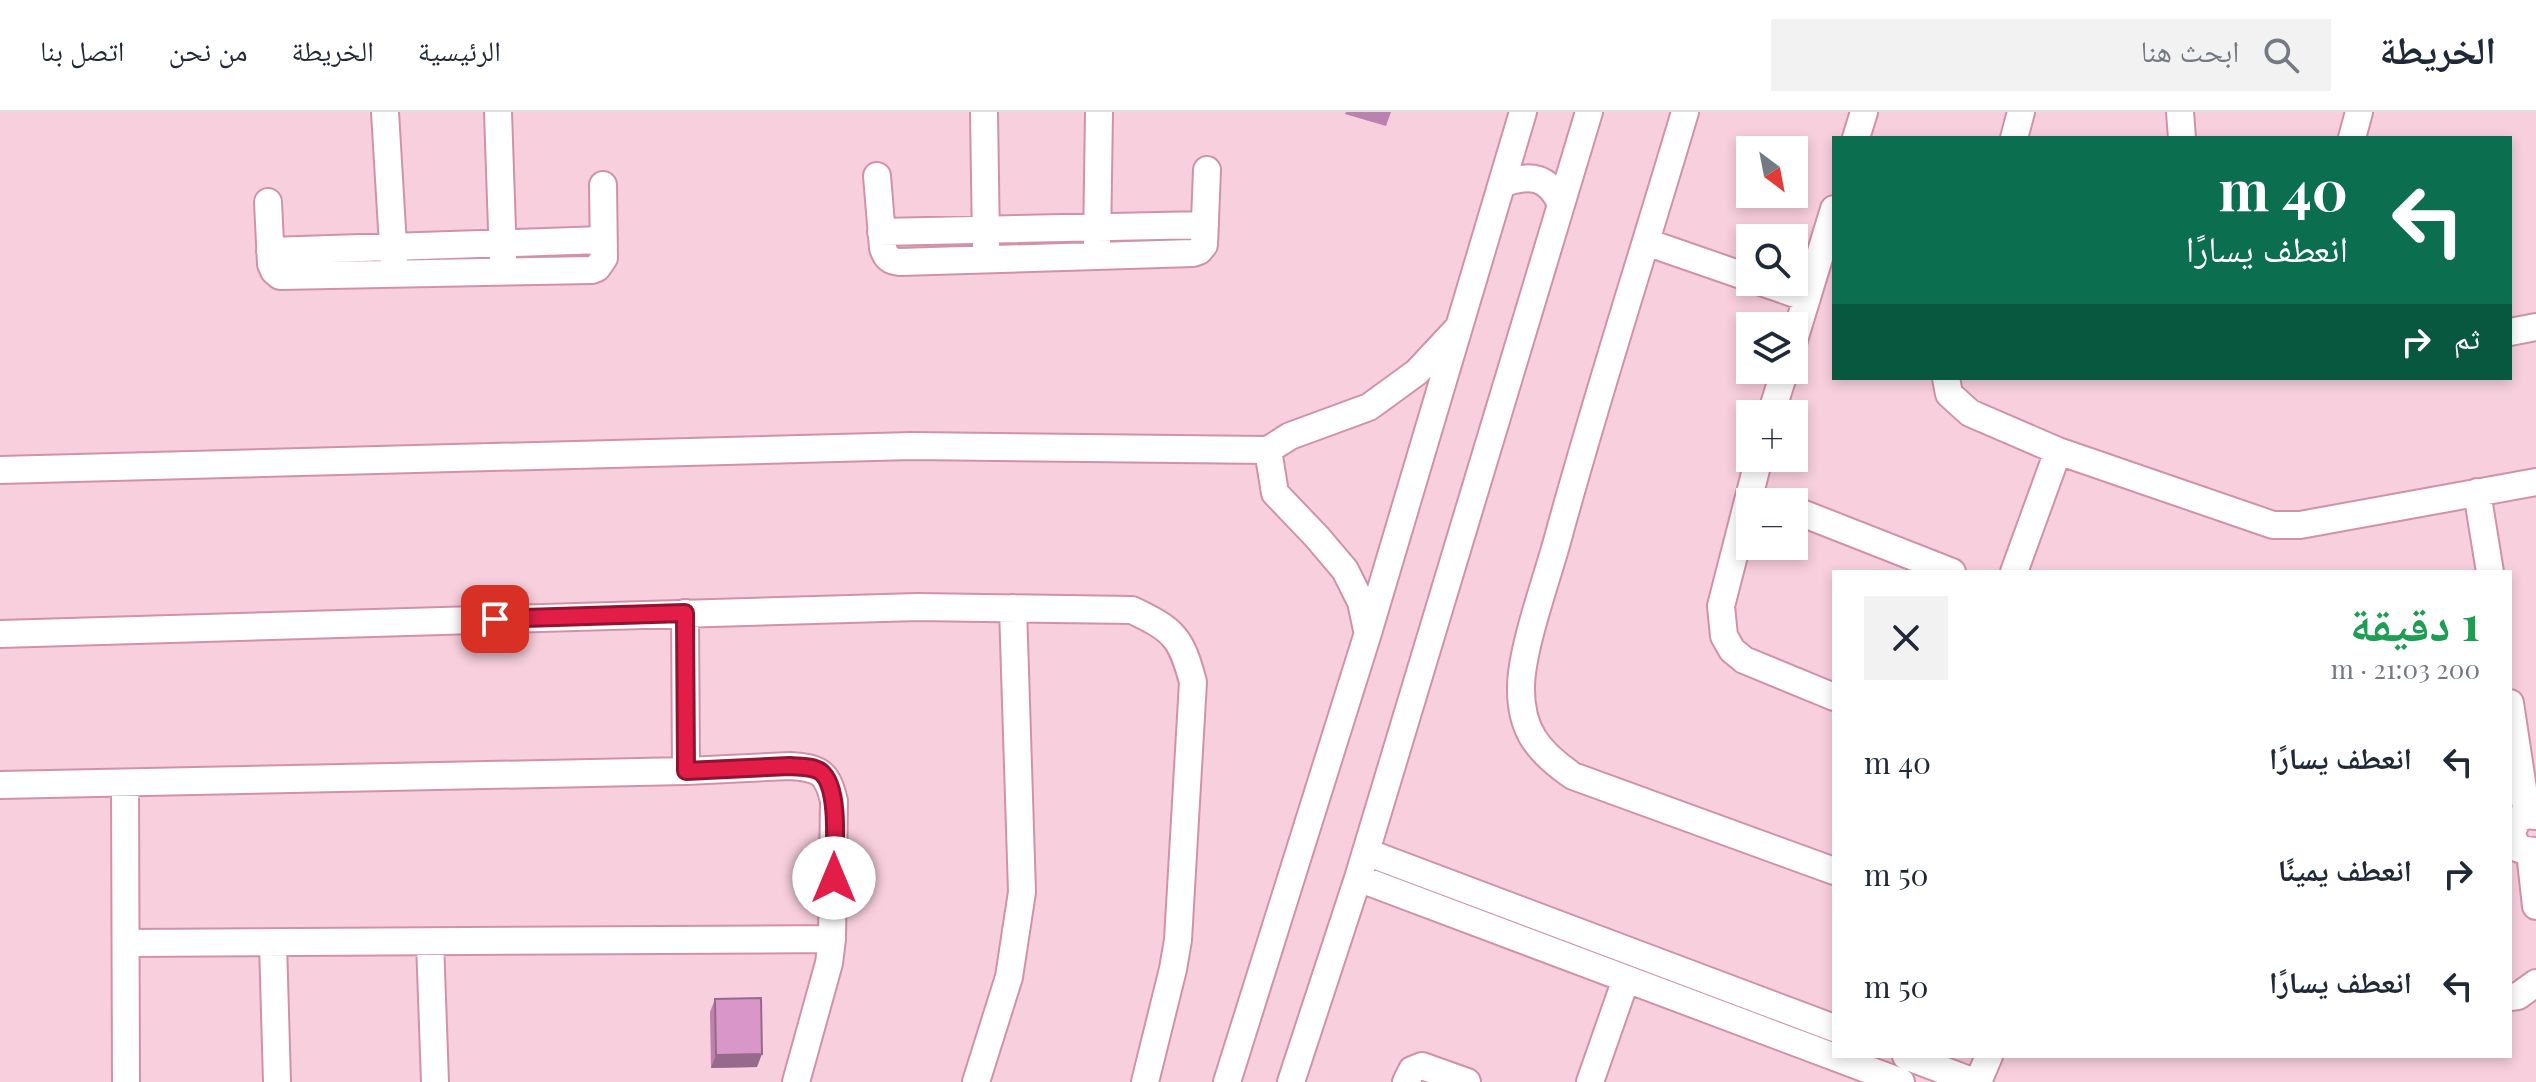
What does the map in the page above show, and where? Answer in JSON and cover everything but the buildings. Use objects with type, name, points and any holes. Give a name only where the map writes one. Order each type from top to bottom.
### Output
[{"type":"street","points":[[385,112],[394,260]]},
{"type":"street","points":[[498,112],[503,271]]},
{"type":"street","points":[[984,112],[986,260]]},
{"type":"street","points":[[1097,256],[1099,112]]},
{"type":"street","points":[[1227,1082],[1368,633],[1523,112]]},
{"type":"street","points":[[1291,1082],[1366,852],[1589,112]]},
{"type":"street","points":[[1685,112],[1572,486],[1529,643],[1521,685],[1523,710],[1531,738],[1552,762],[1573,776],[1832,870]]},
{"type":"street","points":[[1857,136],[1864,112]]},
{"type":"street","points":[[2015,136],[2021,112]]},
{"type":"street","points":[[2180,112],[2183,136]]},
{"type":"street","points":[[2353,136],[2359,112]]},
{"type":"street","points":[[877,176],[881,232],[886,256],[892,261],[986,260],[1199,251],[1204,245],[1207,170]]},
{"type":"street","points":[[1504,183],[1522,177],[1535,178],[1556,192],[1561,204]]},
{"type":"street","points":[[394,260],[503,271],[592,270],[602,264],[603,185]]},
{"type":"street","points":[[268,202],[270,251],[274,271],[280,276],[502,244],[603,240]]},
{"type":"street","points":[[1803,312],[1832,216]]},
{"type":"street","points":[[881,232],[1205,225]]},
{"type":"street","points":[[1646,242],[1736,273]]},
{"type":"street","points":[[1801,296],[1807,298]]},
{"type":"street","points":[[2512,332],[2536,327]]},
{"type":"street","points":[[0,470],[912,446],[1268,450],[1290,436],[1369,407],[1417,372],[1458,328]]},
{"type":"street","points":[[1946,380],[1949,394],[1957,405],[1970,413],[2058,451],[2273,525],[2300,525],[2536,482]]},
{"type":"street","points":[[1268,450],[1275,493],[1345,570],[1361,602],[1368,633]]},
{"type":"street","points":[[2015,570],[2058,451]]},
{"type":"street","points":[[2477,492],[2490,570]]},
{"type":"street","points":[[1808,515],[1947,570]]},
{"type":"street","points":[[1738,560],[1721,606],[1724,636],[1732,650],[1744,660],[1832,696]]},
{"type":"street","points":[[0,634],[918,607],[1132,610],[1162,625],[1184,650],[1193,682],[1178,940],[1145,1082]]},
{"type":"street","points":[[976,1082],[1009,977],[1022,892],[1013,608]]},
{"type":"street","points":[[685,613],[686,771]]},
{"type":"street","points":[[2512,713],[2532,815],[2514,824],[2536,906]]},
{"type":"street","points":[[0,785],[686,771],[790,766],[821,772],[829,783],[834,801],[832,939],[829,963],[796,1082]]},
{"type":"street","points":[[125,783],[126,1082]]},
{"type":"street","points":[[1366,852],[1832,1027]]},
{"type":"street","points":[[1358,878],[1832,1056]]},
{"type":"street","points":[[126,943],[832,939]]},
{"type":"street","points":[[430,942],[435,1082]]},
{"type":"street","points":[[273,943],[277,1082]]},
{"type":"street","points":[[1590,1082],[1626,979]]},
{"type":"street","points":[[2512,997],[2536,983]]},
{"type":"street","points":[[1784,1038],[1793,1013]]},
{"type":"street","points":[[1837,1058],[1901,1082]]},
{"type":"street","points":[[1911,1058],[1976,1082],[1988,1058]]},
{"type":"street","points":[[1406,1082],[1412,1070],[1422,1066],[1467,1082]]},
{"type":"route","points":[[495,619],[685,613],[686,771],[790,766],[821,772],[829,783],[834,801],[834,878]]}]
